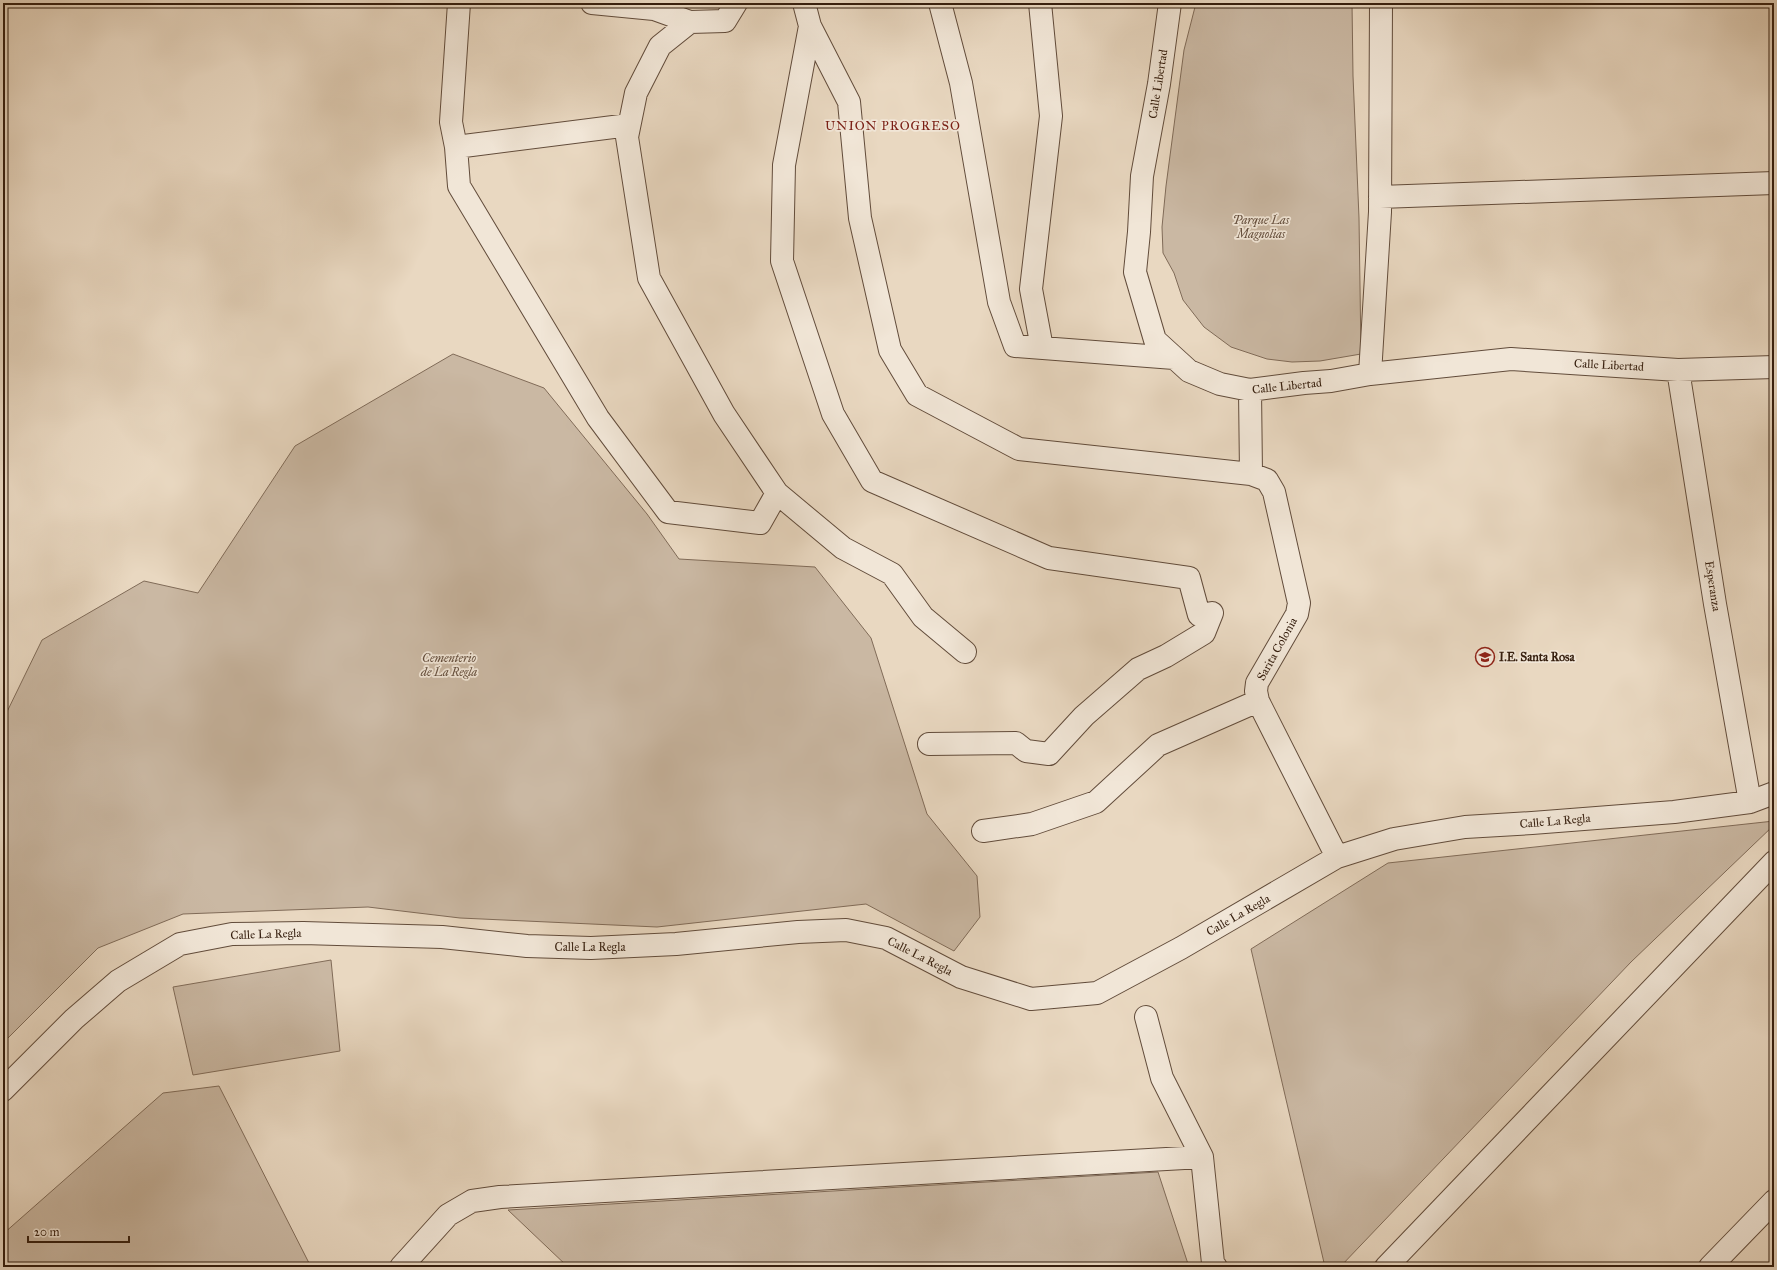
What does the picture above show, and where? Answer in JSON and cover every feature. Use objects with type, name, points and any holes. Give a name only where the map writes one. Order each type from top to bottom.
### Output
[{"type":"street","points":[[459,3],[451,122],[456,148],[459,186],[598,418],[668,512],[760,523],[777,493]]},
{"type":"street","points":[[592,3],[654,9],[690,22],[725,21],[736,3]]},
{"type":"street","points":[[804,3],[810,26],[784,165],[782,261],[833,414],[872,481],[1049,558],[1189,578],[1199,614],[1212,614],[1204,633],[1166,656],[1138,669],[1084,716],[1049,754],[1026,751],[1016,743],[930,744]]},
{"type":"street","points":[[940,3],[961,83],[999,302],[1015,346],[1174,358]]},
{"type":"street","points":[[1040,3],[1051,116],[1031,289],[1042,348]]},
{"type":"street","name":"Calle Libertad","points":[[1170,3],[1159,84],[1142,176],[1140,232],[1135,272],[1155,340],[1189,371],[1220,384],[1250,390],[1331,381],[1370,374],[1511,359],[1678,370],[1774,367]]},
{"type":"street","points":[[1370,374],[1380,197],[1382,3]]},
{"type":"street","points":[[690,22],[660,46],[636,93],[627,137],[649,278],[724,414],[777,493],[843,548],[892,574],[923,617],[965,652]]},
{"type":"street","name":"Sarita Colonia","points":[[810,26],[849,102],[860,218],[890,350],[917,395],[1019,449],[1251,474],[1267,480],[1274,492],[1299,603],[1297,614],[1257,683],[1256,691],[1258,700],[1337,857]]},
{"type":"street","points":[[456,148],[630,125]]},
{"type":"street","points":[[1380,197],[1774,183]]},
{"type":"street","name":"Esperanza","points":[[1678,370],[1715,604],[1750,802]]},
{"type":"street","points":[[1250,390],[1251,474]]},
{"type":"street","points":[[984,831],[1032,824],[1096,802],[1158,745],[1258,700]]},
{"type":"street","name":"Calle La Regla","points":[[3,1090],[74,1019],[118,981],[180,944],[232,934],[303,933],[435,937],[527,946],[591,948],[676,944],[798,932],[846,930],[886,938],[961,977],[1031,999],[1097,993],[1182,948],[1337,857],[1394,839],[1466,827],[1674,812],[1750,802],[1774,793]]},
{"type":"street","points":[[1386,1267],[1774,862]]},
{"type":"street","points":[[1146,1017],[1162,1078],[1202,1157],[1212,1263],[1216,1267]]},
{"type":"street","points":[[401,1267],[448,1215],[472,1201],[500,1197],[1202,1157]]},
{"type":"street","points":[[1710,1267],[1774,1201]]},
{"type":"green space","name":"Parque Las Magnolias","points":[[1196,3],[1352,3],[1353,76],[1359,218],[1361,354],[1320,361],[1292,362],[1267,359],[1231,347],[1204,327],[1183,300],[1174,273],[1163,253],[1162,227],[1184,50]]},
{"type":"green space","name":"Cementerio de La Regla","points":[[453,354],[544,388],[647,514],[679,559],[815,567],[871,638],[927,814],[977,876],[980,917],[954,951],[866,904],[657,927],[460,918],[368,907],[183,914],[98,948],[3,1043],[3,720],[42,640],[144,581],[198,593],[295,446]]},
{"type":"green space","points":[[1774,821],[1774,825],[1631,962],[1340,1267],[1325,1267],[1251,949],[1388,863]]},
{"type":"green space","points":[[331,960],[340,1051],[193,1075],[173,987]]},
{"type":"green space","points":[[219,1086],[310,1265],[309,1267],[6,1267],[3,1264],[3,1234],[163,1093]]},
{"type":"green space","points":[[1158,1172],[1189,1267],[568,1267],[508,1210]]},
{"type":"place","name":"I.E. Santa Rosa","points":[[1485,657]]},
{"type":"district","name":"UNION PROGRESO","points":[[893,125]]}]
